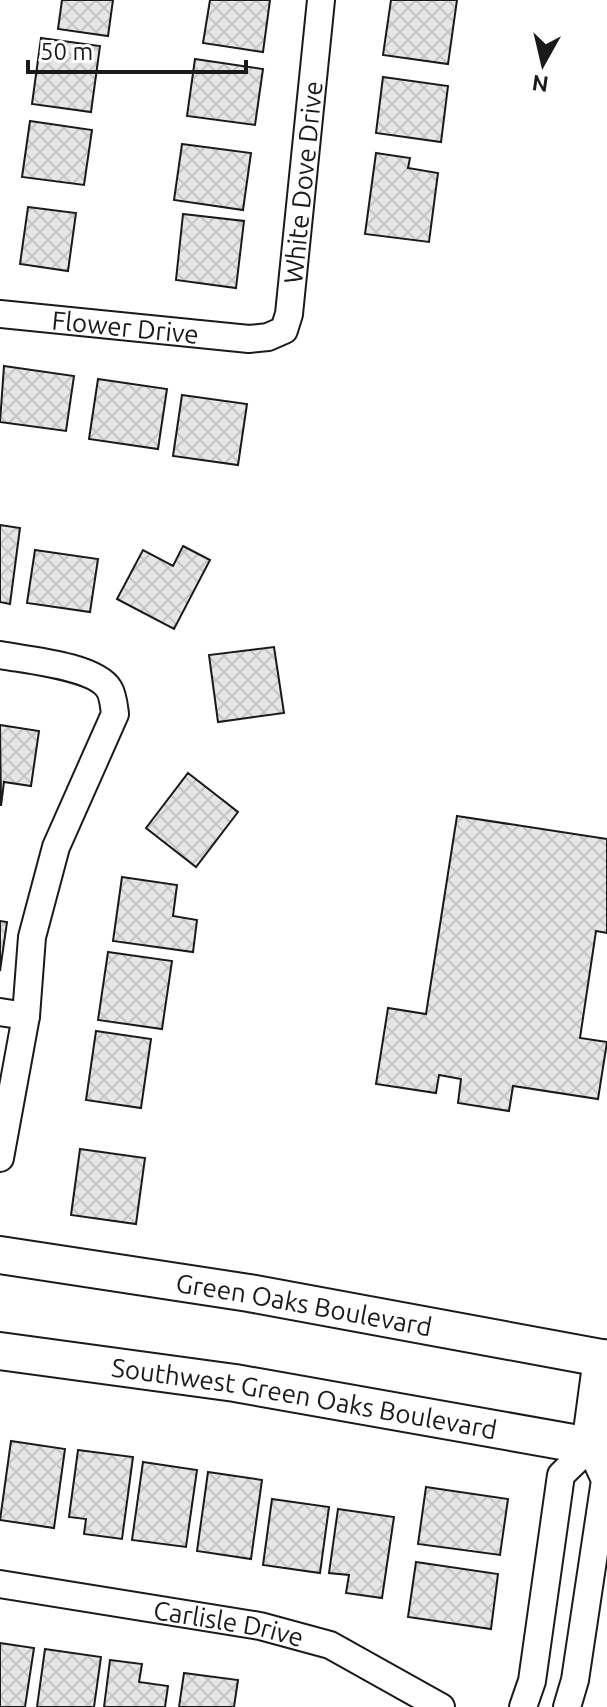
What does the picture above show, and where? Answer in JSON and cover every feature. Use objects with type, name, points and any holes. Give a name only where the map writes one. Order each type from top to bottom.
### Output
[{"type":"main road","name":"Green Oaks Boulevard","points":[[0,1255],[249,1293],[605,1358]]},
{"type":"main road","name":"Southwest Green Oaks Boulevard","points":[[0,1351],[235,1383],[598,1448]]},
{"type":"main road","points":[[598,1448],[605,1358]]},
{"type":"street","name":"White Dove Drive","points":[[249,339],[268,337],[284,330],[289,314],[321,0]]},
{"type":"street","name":"Flower Drive","points":[[0,314],[249,339]]},
{"type":"street","points":[[0,655],[84,672],[102,680],[111,691],[115,714],[56,847],[32,937],[13,1014],[0,1158]]},
{"type":"street","points":[[523,1707],[532,1681],[561,1475],[598,1448],[605,1480],[575,1680],[567,1707]]},
{"type":"street","name":"Carlisle Drive","points":[[0,1584],[260,1626],[316,1641],[330,1645],[441,1707]]},
{"type":"building","points":[[62,0],[113,0],[108,36],[58,29]]},
{"type":"building","points":[[210,0],[270,0],[263,52],[203,43]]},
{"type":"building","points":[[391,0],[457,0],[448,64],[383,55]]},
{"type":"building","points":[[41,38],[100,46],[91,112],[32,104]]},
{"type":"building","points":[[195,59],[263,69],[255,125],[187,116]]},
{"type":"building","points":[[383,77],[448,86],[441,142],[376,133]]},
{"type":"building","points":[[30,121],[92,130],[84,185],[22,177]]},
{"type":"building","points":[[182,144],[251,153],[243,210],[174,200]]},
{"type":"building","points":[[376,153],[410,158],[408,168],[438,173],[429,242],[365,234]]},
{"type":"building","points":[[28,207],[76,213],[68,271],[20,264]]},
{"type":"building","points":[[183,214],[244,221],[236,288],[176,280]]},
{"type":"building","points":[[4,366],[74,376],[66,431],[0,422]]},
{"type":"building","points":[[98,379],[167,389],[158,449],[89,439]]},
{"type":"building","points":[[182,395],[247,404],[238,465],[173,456]]},
{"type":"building","points":[[0,525],[20,528],[10,604],[0,602]]},
{"type":"building","points":[[183,546],[210,560],[174,629],[117,599],[143,550],[173,566]]},
{"type":"building","points":[[35,550],[98,559],[90,612],[27,603]]},
{"type":"building","points":[[274,647],[284,713],[218,722],[209,655]]},
{"type":"building","points":[[0,725],[39,731],[31,786],[4,782],[1,806]]},
{"type":"building","points":[[188,773],[238,812],[196,867],[146,828]]},
{"type":"building","points":[[457,816],[607,839],[607,933],[596,931],[580,1038],[607,1042],[598,1099],[513,1086],[509,1111],[458,1103],[461,1079],[439,1075],[436,1093],[376,1084],[388,1008],[426,1014]]},
{"type":"building","points":[[122,877],[177,885],[173,916],[197,920],[193,952],[113,941]]},
{"type":"building","points":[[0,921],[7,922],[0,971]]},
{"type":"building","points":[[108,952],[172,961],[162,1029],[98,1020]]},
{"type":"building","points":[[96,1031],[151,1039],[141,1108],[86,1100]]},
{"type":"building","points":[[80,1149],[145,1158],[136,1224],[71,1215]]},
{"type":"building","points":[[11,1441],[65,1449],[54,1528],[0,1520]]},
{"type":"building","points":[[78,1450],[133,1457],[122,1539],[84,1534],[86,1519],[69,1517]]},
{"type":"building","points":[[143,1462],[197,1470],[186,1547],[132,1540]]},
{"type":"building","points":[[208,1472],[262,1480],[251,1559],[197,1551]]},
{"type":"building","points":[[426,1487],[508,1499],[500,1555],[418,1544]]},
{"type":"building","points":[[272,1499],[329,1507],[320,1573],[263,1565]]},
{"type":"building","points":[[338,1509],[394,1517],[382,1598],[346,1593],[349,1575],[329,1573]]},
{"type":"building","points":[[416,1562],[498,1574],[491,1629],[408,1617]]},
{"type":"building","points":[[0,1643],[34,1648],[25,1707],[0,1707]]},
{"type":"building","points":[[45,1649],[101,1657],[94,1707],[37,1707]]},
{"type":"building","points":[[110,1660],[142,1664],[139,1682],[168,1686],[165,1707],[104,1707]]},
{"type":"building","points":[[184,1673],[238,1680],[234,1707],[179,1707]]}]
